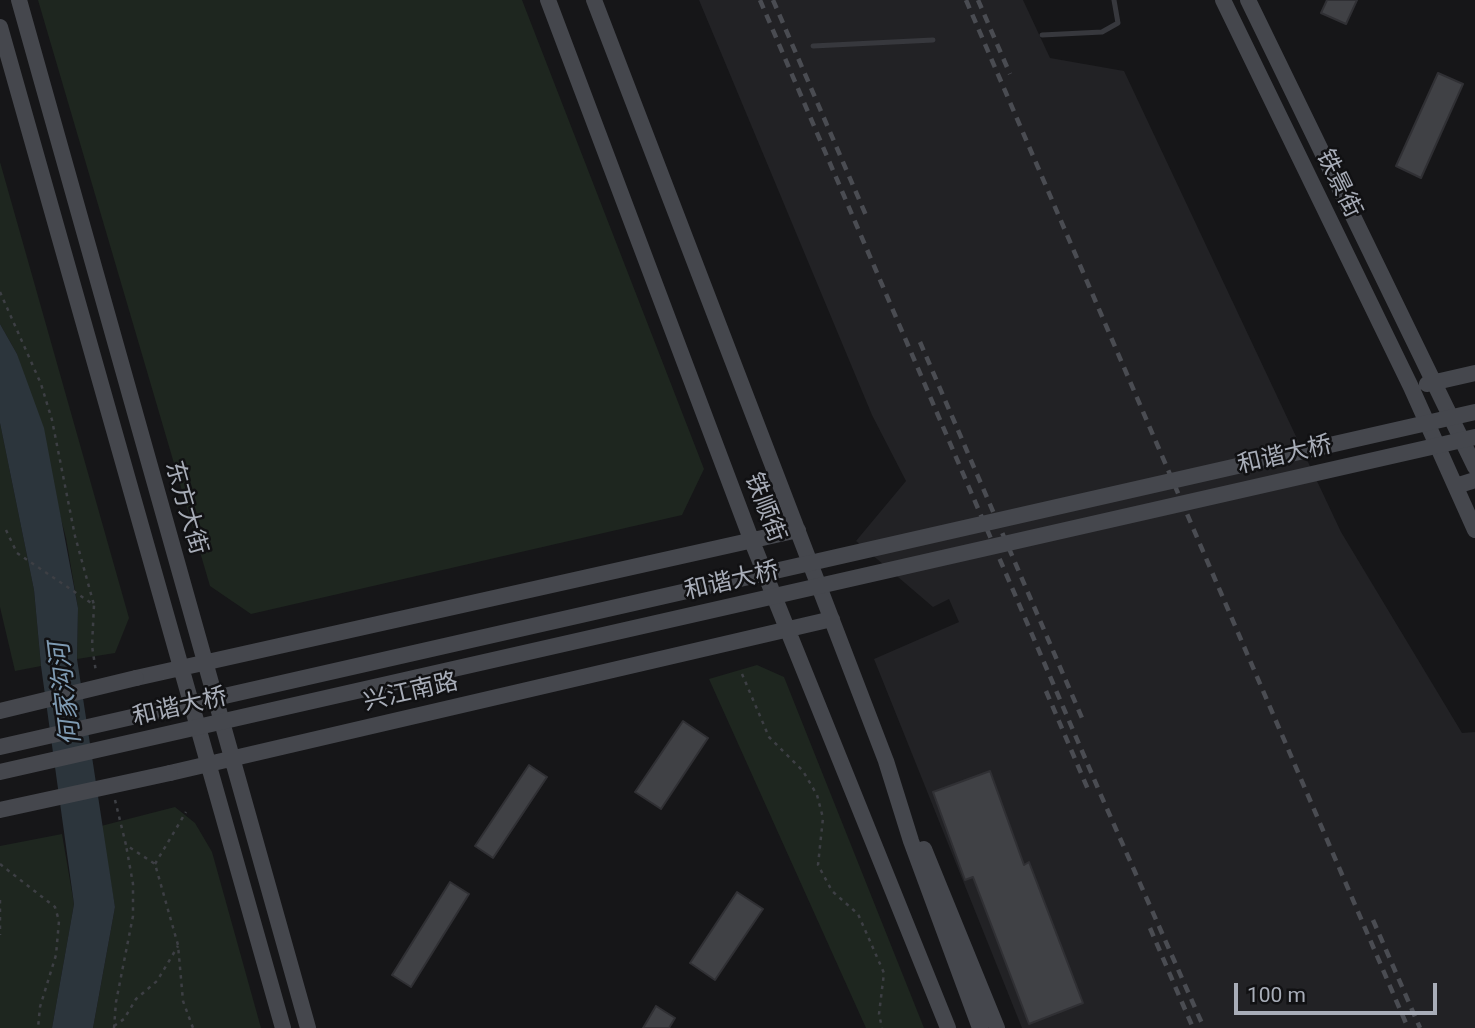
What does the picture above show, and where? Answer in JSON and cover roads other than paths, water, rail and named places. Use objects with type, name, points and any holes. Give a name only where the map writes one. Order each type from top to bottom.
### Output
[{"type":"main road","name":"东方大街","points":[[19,0],[308,1028]]},
{"type":"main road","name":"铁顺街","points":[[548,0],[751,539],[948,1028]]},
{"type":"main road","name":"铁顺街","points":[[594,0],[886,761],[911,841],[980,1028]]},
{"type":"main road","name":"铁景街","points":[[1223,0],[1411,387],[1475,530]]},
{"type":"main road","name":"铁景街","points":[[1248,0],[1475,467]]},
{"type":"main road","name":"东方大街","points":[[0,27],[206,764],[283,1028]]},
{"type":"main road","points":[[1411,387],[1475,373]]},
{"type":"main road","name":"和谐大桥","points":[[0,747],[1475,412]]},
{"type":"main road","name":"和谐大桥","points":[[0,772],[1475,436]]},
{"type":"main road","points":[[1455,486],[1475,480]]},
{"type":"main road","points":[[0,711],[179,667],[798,530]]},
{"type":"main road","name":"兴江南路","points":[[0,810],[832,619]]},
{"type":"main road","points":[[886,761],[957,923],[998,1028]]},
{"type":"lane","points":[[1042,35],[1102,32],[1118,23],[1114,0]]},
{"type":"lane","points":[[813,46],[933,40]]},
{"type":"water","name":"何家沟河","points":[[0,324],[17,354],[44,428],[78,608],[77,659],[115,907],[93,1028],[52,1028],[74,904],[41,666],[34,590],[0,423]]},
{"type":"railway","points":[[760,0],[1100,793],[1204,1028]]},
{"type":"railway","points":[[773,0],[868,220]]},
{"type":"railway","points":[[966,0],[1408,1028]]},
{"type":"railway","points":[[978,0],[1010,74]]},
{"type":"railway","points":[[920,342],[1082,718]]},
{"type":"railway","points":[[1046,691],[1090,794]]},
{"type":"railway","points":[[1373,920],[1420,1028]]},
{"type":"railway","points":[[1150,928],[1193,1028]]}]
